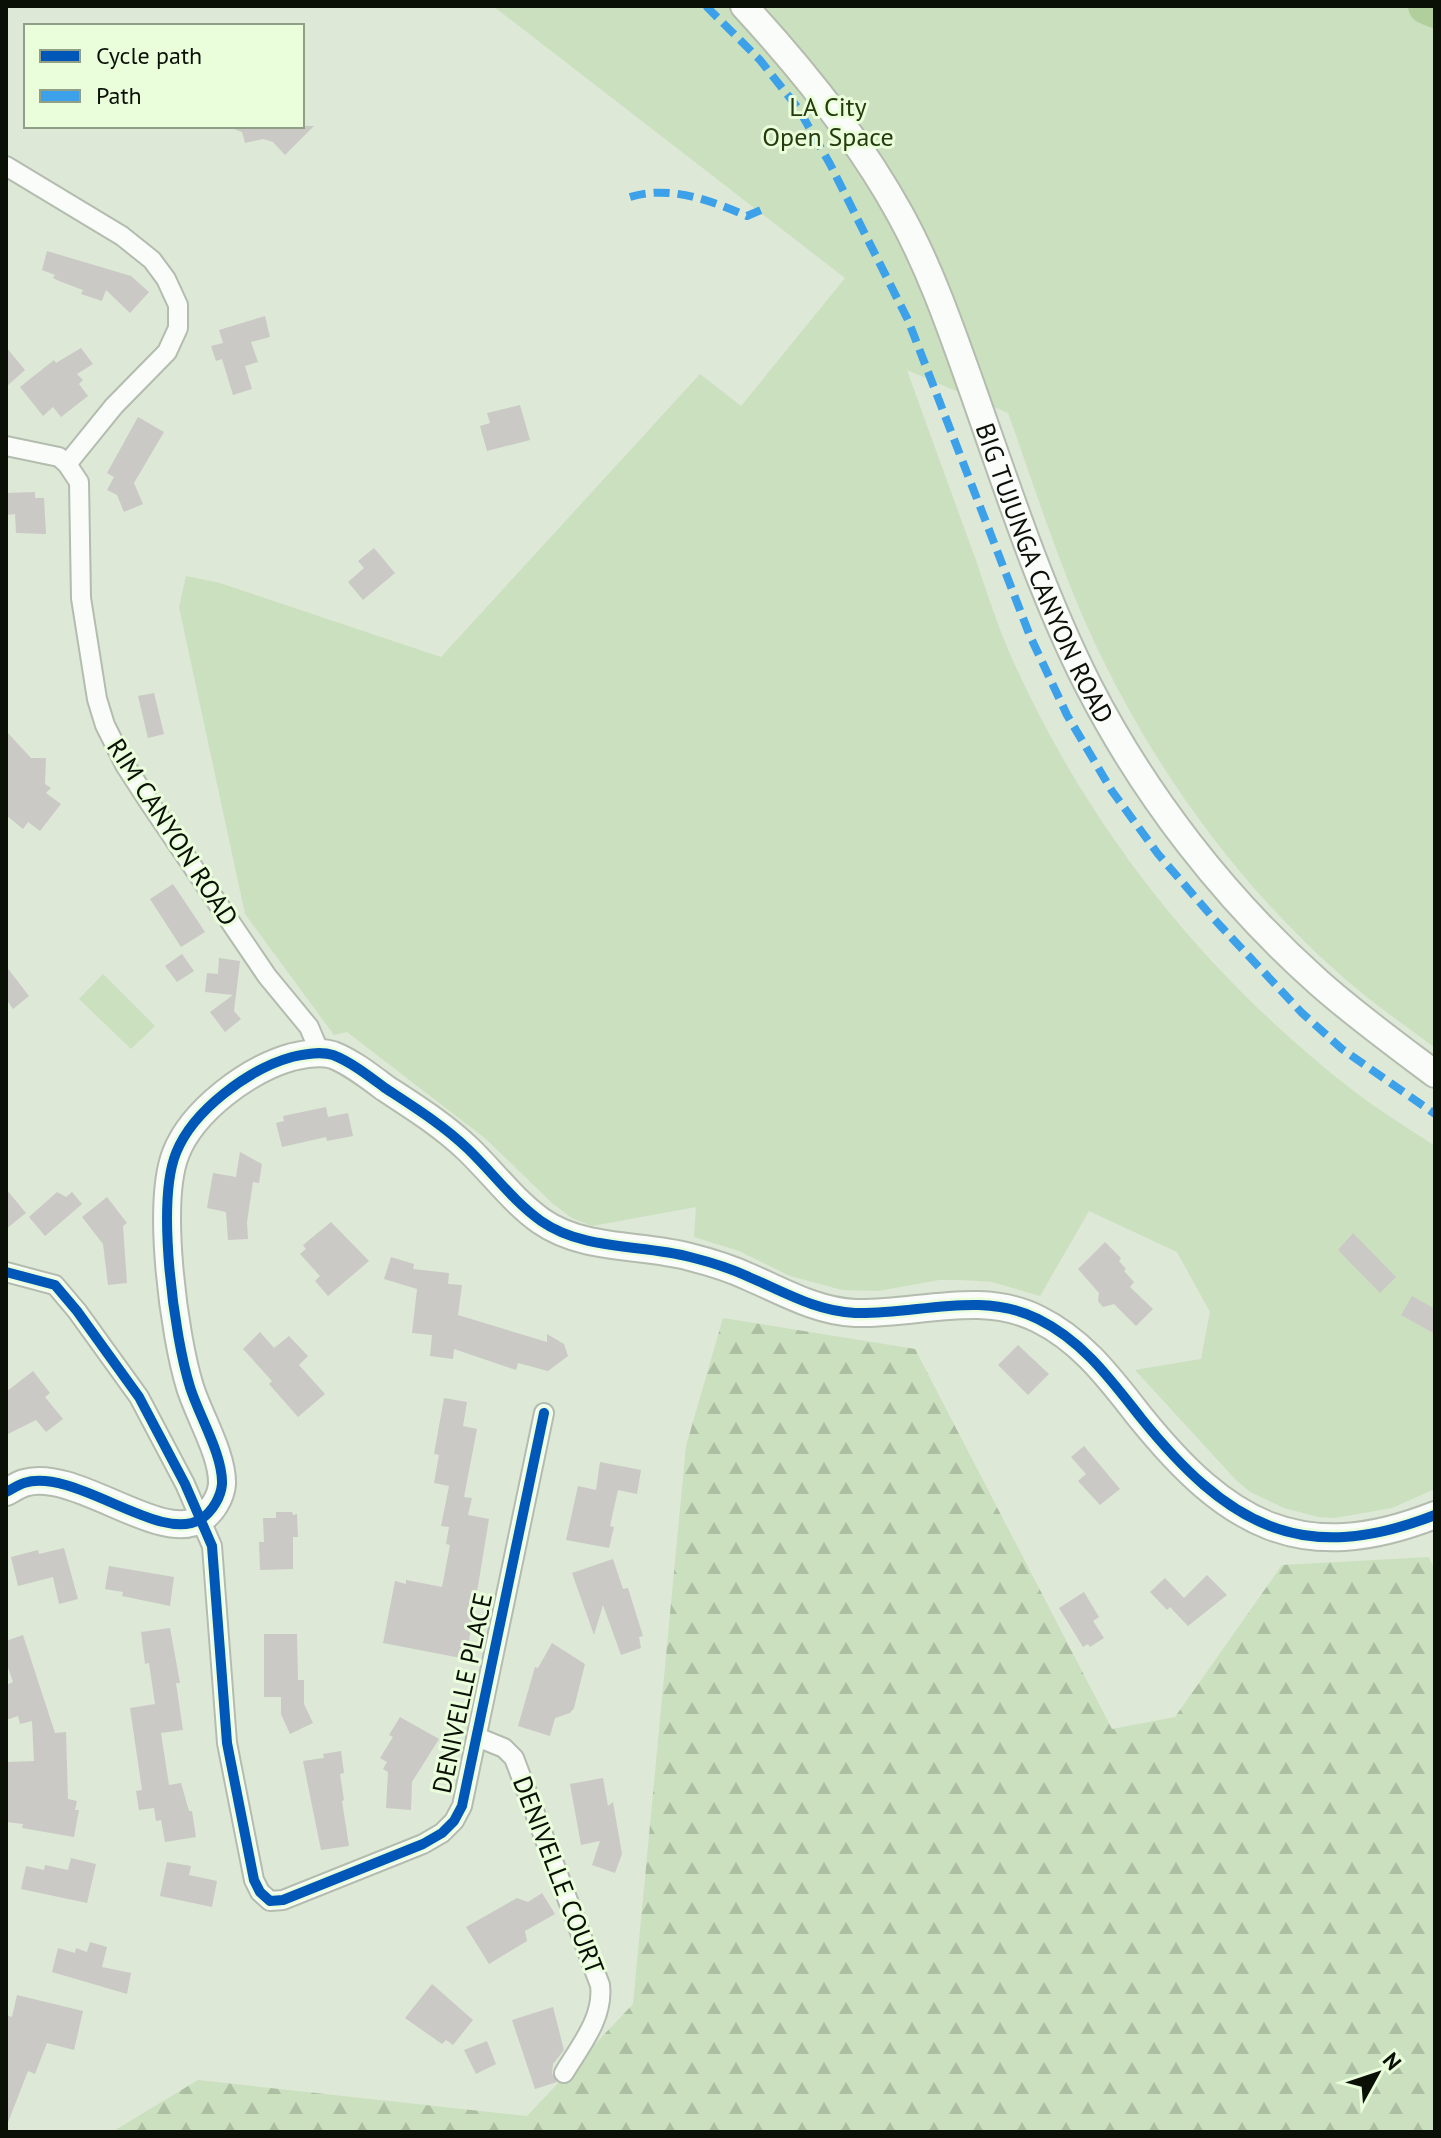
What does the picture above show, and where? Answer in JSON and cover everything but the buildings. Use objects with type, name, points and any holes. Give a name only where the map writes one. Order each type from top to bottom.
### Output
[{"type":"street","name":"BIG TUJUNGA CANYON ROAD","points":[[744,6],[782,48],[846,129],[900,214],[945,314],[1050,599],[1088,685],[1133,763],[1210,871],[1252,917],[1317,981],[1435,1074]]},
{"type":"street","points":[[6,166],[122,236],[152,260],[166,279],[178,305],[178,328],[167,352],[114,406],[67,464],[59,457],[6,446]]},
{"type":"street","name":"RIM CANYON ROAD","points":[[67,464],[79,482],[81,493],[81,598],[97,699],[105,725],[125,765],[149,802],[267,976],[309,1027],[320,1053]]},
{"type":"street","points":[[6,1492],[24,1483],[51,1483],[85,1492],[162,1522],[184,1525],[201,1520],[212,1509],[222,1485],[219,1465],[190,1387],[175,1331],[167,1187],[176,1152],[201,1117],[223,1095],[272,1064],[297,1055],[320,1053],[334,1056],[354,1067],[443,1127],[519,1203],[544,1223],[574,1237],[690,1257],[744,1274],[801,1301],[839,1311],[880,1312],[960,1305],[1016,1310],[1036,1317],[1086,1352],[1188,1473],[1216,1497],[1263,1525],[1321,1536],[1360,1535],[1399,1528],[1435,1515]]},
{"type":"street","points":[[6,1272],[55,1285],[77,1311],[139,1397],[201,1520]]},
{"type":"street","name":"DENIVELLE PLACE","points":[[201,1520],[212,1546],[215,1564],[227,1743],[254,1880],[260,1892],[270,1901],[283,1900],[402,1853],[442,1833],[454,1821],[462,1806],[544,1413]]},
{"type":"street","name":"DENIVELLE COURT","points":[[477,1737],[504,1748],[514,1758],[600,1985],[602,2002],[595,2022],[564,2073]]},
{"type":"green space","name":"LA City Open Space","points":[[493,6],[1435,6],[1435,1048],[1355,987],[1272,909],[1208,832],[1179,791],[1127,706],[1090,632],[1052,539],[1008,413],[907,370],[1010,654],[1075,780],[1113,838],[1155,895],[1249,999],[1300,1047],[1355,1092],[1435,1146],[1435,1489],[1392,1508],[1335,1518],[1284,1508],[1250,1492],[1135,1370],[1201,1359],[1210,1312],[1177,1252],[1089,1211],[1040,1296],[992,1282],[961,1280],[939,1280],[878,1291],[842,1290],[790,1276],[739,1251],[694,1237],[696,1207],[592,1226],[572,1218],[552,1203],[486,1139],[347,1032],[334,1035],[245,914],[179,607],[186,576],[220,583],[441,657],[700,374],[741,406],[845,278]]},
{"type":"green space","points":[[103,974],[155,1026],[131,1049],[79,999]]},
{"type":"green space","points":[[723,1318],[915,1349],[1112,1729],[1175,1717],[1282,1565],[1429,1557],[1435,1571],[1435,2132],[112,2132],[198,2080],[527,2116],[633,2004],[686,1446]]},
{"type":"waterway","points":[[1426,6],[1435,10]]},
{"type":"marked path","points":[[706,6],[760,60],[798,108],[830,164],[908,320],[1030,636],[1067,715],[1112,791],[1158,854],[1302,1013],[1342,1049],[1435,1114]]},
{"type":"marked path","points":[[630,197],[660,193],[690,196],[747,216],[768,207]]},
{"type":"cycle path","points":[[6,1492],[24,1483],[45,1481],[92,1494],[140,1515],[184,1524],[201,1519],[212,1508],[221,1489],[221,1473],[215,1448],[190,1387],[178,1336],[167,1235],[170,1175],[184,1137],[224,1093],[275,1063],[318,1053],[346,1061],[449,1132],[512,1196],[558,1231],[594,1242],[705,1261],[827,1309],[878,1313],[948,1306],[994,1306],[1038,1319],[1069,1338],[1095,1362],[1172,1454],[1204,1485],[1236,1509],[1269,1526],[1305,1535],[1344,1537],[1387,1530],[1435,1515]]},
{"type":"cycle path","points":[[6,1272],[55,1285],[77,1311],[139,1397],[185,1484],[212,1546],[227,1743],[254,1880],[260,1892],[270,1901],[283,1900],[423,1844],[442,1833],[454,1821],[462,1806],[544,1413]]}]
